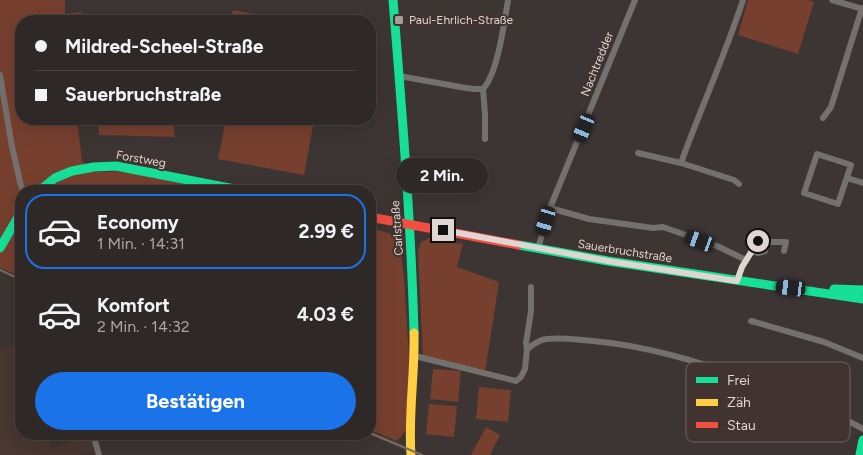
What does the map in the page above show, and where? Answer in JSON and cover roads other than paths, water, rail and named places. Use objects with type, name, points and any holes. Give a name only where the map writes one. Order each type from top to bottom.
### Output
[{"type":"main road","name":"Carlstraße","points":[[393,0],[405,139],[413,283],[415,356],[410,440],[411,455]]},
{"type":"main road","name":"Forstweg","points":[[47,185],[58,177],[74,170],[97,166],[116,166],[214,185]]},
{"type":"main road","points":[[376,218],[410,224]]},
{"type":"main road","points":[[0,248],[15,222]]},
{"type":"main road","name":"Sauerbruchstraße","points":[[410,224],[608,261],[863,299]]},
{"type":"main road","name":"Sauerbruchstraße","points":[[808,290],[820,288],[863,290]]},
{"type":"main road","points":[[860,455],[863,440]]},
{"type":"street","points":[[399,76],[475,90],[483,89],[488,83],[495,65],[508,0]]},
{"type":"street","name":"Nachtredder","points":[[538,248],[550,208],[635,0]]},
{"type":"street","points":[[681,162],[743,0]]},
{"type":"street","points":[[823,118],[831,107],[862,8],[832,0]]},
{"type":"street","points":[[0,75],[12,147],[21,185]]},
{"type":"street","points":[[483,89],[485,140]]},
{"type":"street","points":[[638,153],[681,162],[734,180],[739,184]]},
{"type":"street","points":[[817,154],[851,165],[847,178],[838,204],[804,193],[817,154]]},
{"type":"street","points":[[847,178],[863,183]]},
{"type":"street","points":[[550,208],[589,219],[653,228],[663,227],[717,246],[746,260]]},
{"type":"street","points":[[737,281],[746,260],[758,241],[786,242],[784,251]]},
{"type":"street","points":[[415,356],[516,381],[521,377],[525,369],[526,343],[531,311],[531,287]]},
{"type":"street","points":[[751,321],[824,342],[863,358]]},
{"type":"street","points":[[527,349],[536,342],[546,338],[576,339],[638,347],[698,362]]},
{"type":"street","points":[[850,422],[863,429]]},
{"type":"street","points":[[95,440],[99,455]]},
{"type":"railway","points":[[0,270],[15,277]]},
{"type":"railway","points":[[376,436],[422,455]]},
{"type":"place","name":"Paul-Ehrlich-Straße","points":[[399,20]]}]
